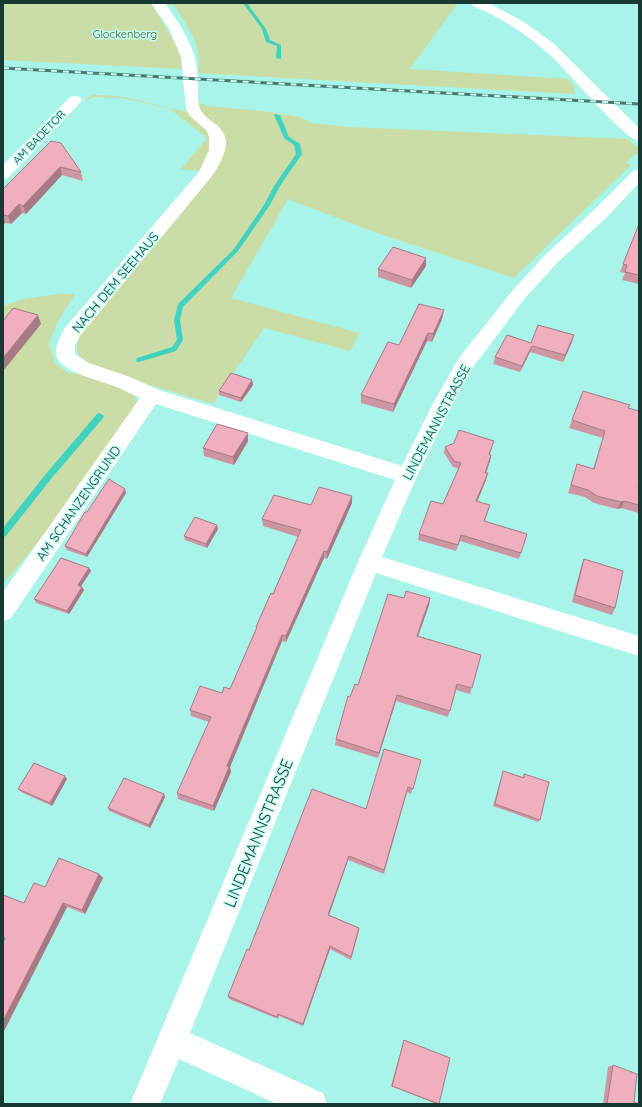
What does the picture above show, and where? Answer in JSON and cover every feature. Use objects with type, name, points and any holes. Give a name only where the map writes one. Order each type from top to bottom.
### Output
[{"type":"street","name":"NACH DEM SEEHAUS","points":[[158,3],[181,38],[187,56],[191,77],[193,109],[216,133],[218,141],[217,150],[206,173],[71,334],[66,345],[66,357],[82,368],[123,382],[152,395],[407,476]]},
{"type":"street","points":[[478,3],[493,10],[539,39],[557,54],[617,118],[639,136]]},
{"type":"street","name":"AM BADETOR","points":[[3,174],[75,100]]},
{"type":"street","name":"LINDEMANNSTRASSE","points":[[145,1104],[369,562],[407,476],[443,403],[466,363],[519,294],[543,268],[600,214],[639,174]]},
{"type":"street","name":"AM SCHANZENGRUND","points":[[3,611],[152,395]]},
{"type":"street","points":[[369,562],[639,646]]},
{"type":"street","points":[[172,1040],[312,1104]]},
{"type":"green space","name":"Glockenberg","points":[[3,3],[151,3],[181,52],[182,69],[3,60]]},
{"type":"green space","points":[[164,3],[458,3],[410,69],[568,79],[574,86],[575,94],[197,73],[199,64],[198,55],[193,37],[174,5]]},
{"type":"green space","points":[[95,95],[108,95],[133,99],[167,108],[192,112],[213,139],[203,168],[197,171],[181,169],[207,138],[170,109],[123,98],[92,97],[87,102],[86,99]]},
{"type":"green space","points":[[196,101],[207,106],[262,111],[300,117],[311,123],[351,127],[628,139],[639,149],[639,155],[635,154],[626,163],[631,165],[514,278],[371,231],[288,199],[231,298],[359,333],[350,351],[264,328],[213,404],[90,367],[80,358],[77,349],[83,327],[222,151]]},
{"type":"green space","points":[[58,294],[75,294],[57,323],[49,344],[55,363],[68,373],[82,374],[112,383],[134,394],[137,401],[129,422],[50,528],[3,584],[3,306],[24,299]]},
{"type":"building","points":[[51,141],[61,143],[81,172],[60,167],[23,206],[19,204],[8,216],[3,215],[3,189]]},
{"type":"building","points":[[639,224],[639,275],[625,272],[627,265],[623,264]]},
{"type":"building","points":[[393,247],[426,258],[412,280],[378,269]]},
{"type":"building","points":[[419,304],[444,310],[433,334],[428,333],[394,404],[361,395],[388,342],[399,345]]},
{"type":"building","points":[[13,308],[38,315],[3,358],[3,321]]},
{"type":"building","points":[[538,325],[574,335],[565,355],[532,346],[522,366],[495,357],[507,335],[531,343]]},
{"type":"building","points":[[231,373],[252,380],[241,398],[219,391]]},
{"type":"building","points":[[583,391],[630,405],[628,408],[639,411],[639,505],[597,496],[588,490],[571,485],[577,464],[594,469],[605,431],[572,420]]},
{"type":"building","points":[[217,424],[248,433],[233,457],[203,448]]},
{"type":"building","points":[[459,430],[494,441],[489,454],[491,455],[485,473],[488,473],[476,501],[490,505],[484,521],[527,534],[521,553],[461,535],[458,545],[419,534],[431,501],[443,504],[461,463],[454,461],[445,447],[454,443]]},
{"type":"building","points":[[109,479],[125,489],[86,554],[65,546],[85,512],[87,512]]},
{"type":"building","points":[[319,487],[352,496],[327,552],[324,551],[286,636],[282,635],[227,766],[229,767],[213,806],[177,793],[211,717],[190,710],[200,686],[222,693],[224,687],[230,689],[271,593],[273,594],[301,530],[262,519],[274,495],[311,505]]},
{"type":"building","points":[[195,517],[217,525],[206,544],[184,536]]},
{"type":"building","points":[[61,558],[89,568],[78,585],[82,587],[67,611],[34,599]]},
{"type":"building","points":[[584,559],[623,571],[615,608],[575,595]]},
{"type":"building","points":[[406,591],[430,598],[417,636],[481,655],[472,688],[457,684],[450,711],[397,695],[379,753],[336,739],[348,696],[350,697],[355,684],[358,685],[388,594],[404,598]]},
{"type":"building","points":[[384,749],[421,760],[413,789],[408,787],[384,870],[349,856],[328,915],[359,928],[351,957],[330,946],[303,1024],[278,1014],[277,1017],[228,996],[247,949],[249,950],[312,789],[366,809]]},
{"type":"building","points":[[34,763],[65,776],[50,803],[18,789]]},
{"type":"building","points":[[503,771],[524,778],[524,774],[549,782],[540,820],[495,804]]},
{"type":"building","points":[[124,778],[164,794],[149,825],[108,808]]},
{"type":"building","points":[[59,858],[99,874],[82,910],[63,903],[3,1021],[3,942],[5,938],[3,938],[3,895],[24,903],[34,883],[45,887]]},
{"type":"building","points":[[404,1040],[450,1058],[439,1104],[392,1086]]},
{"type":"building","points":[[613,1065],[637,1074],[634,1102],[639,1104],[607,1104]]},
{"type":"waterway","points":[[245,3],[264,29],[268,41],[279,45],[279,58]]},
{"type":"waterway","points":[[139,360],[174,349],[180,340],[177,320],[180,306],[236,250],[267,205],[277,186],[299,154],[297,144],[287,138],[277,115]]},
{"type":"waterway","points":[[3,534],[48,477],[100,416]]},
{"type":"railway","points":[[3,68],[639,104]]}]
